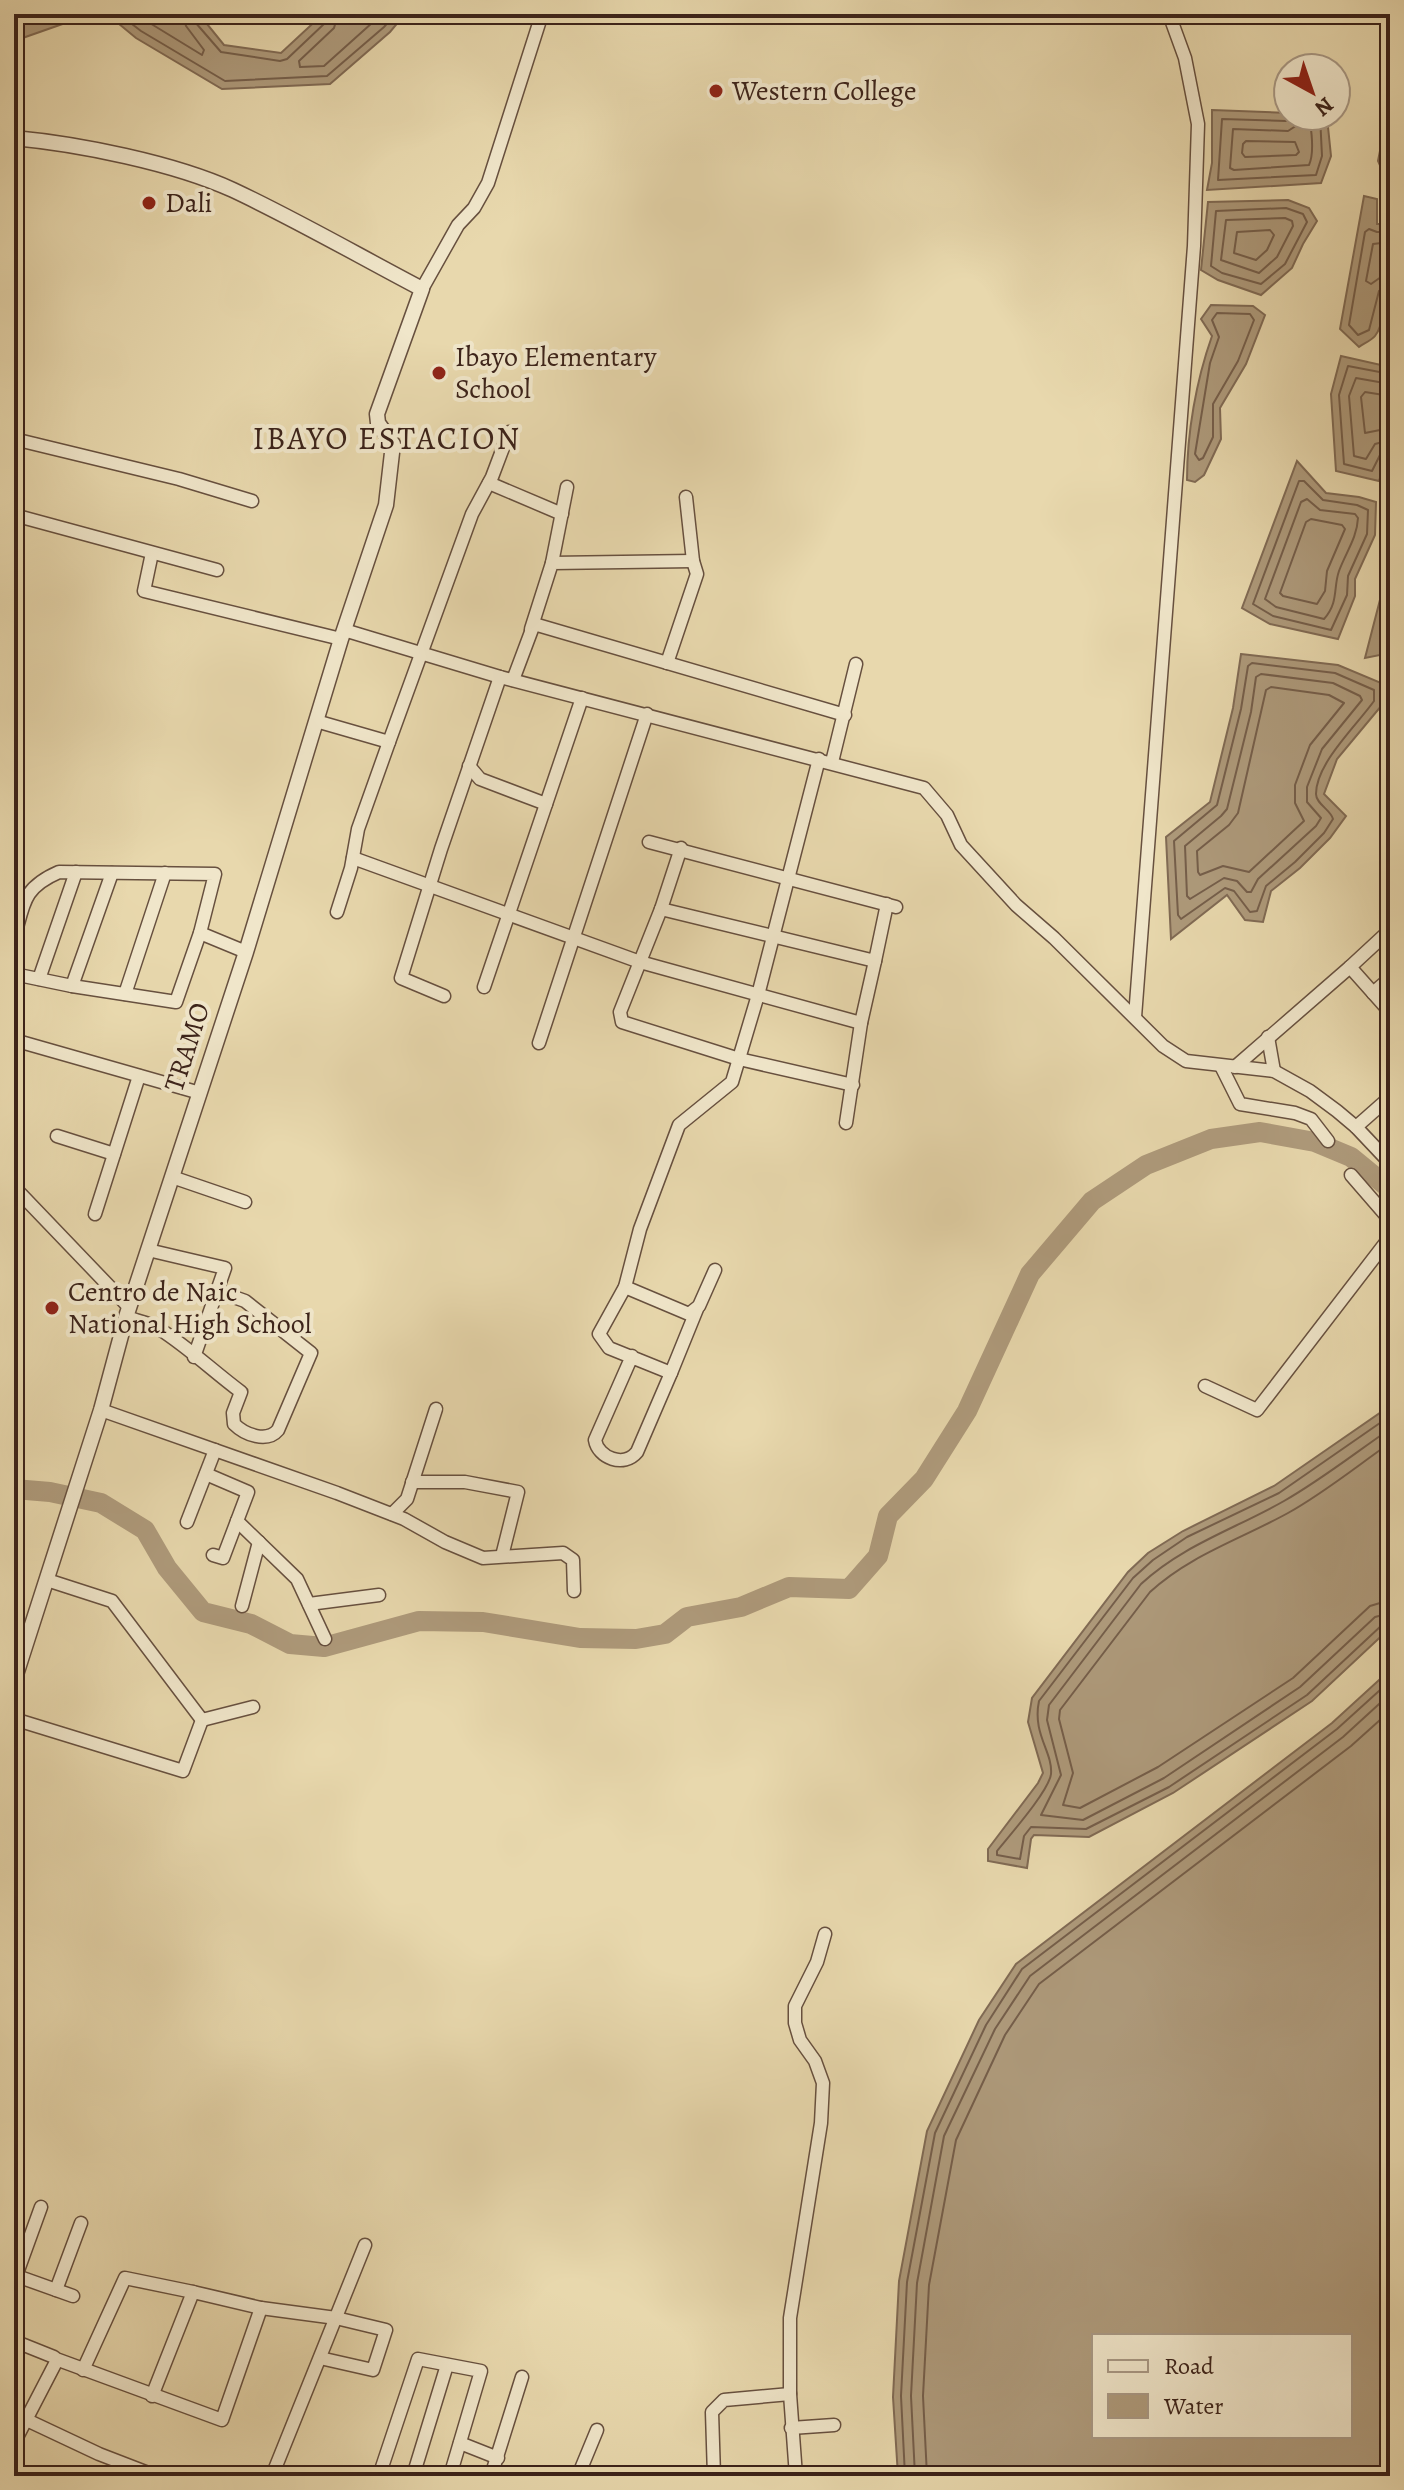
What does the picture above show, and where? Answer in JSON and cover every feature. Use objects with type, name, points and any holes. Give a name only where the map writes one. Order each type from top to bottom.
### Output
[{"type":"street","points":[[14,138],[53,142],[170,168],[231,189],[422,289],[458,225],[474,208],[488,183],[542,14]]},
{"type":"street","points":[[1135,1017],[1194,246],[1198,124],[1185,58],[1169,14]]},
{"type":"street","name":"TRAMO","points":[[14,1681],[101,1410],[128,1312],[246,952],[386,505],[393,444],[378,423],[377,414],[422,289]]},
{"type":"street","points":[[337,912],[358,829],[389,742],[472,514],[489,483],[509,432]]},
{"type":"street","points":[[14,439],[179,479],[252,501]]},
{"type":"street","points":[[489,483],[562,514]]},
{"type":"street","points":[[531,629],[552,563],[567,487]]},
{"type":"street","points":[[667,663],[697,574],[686,497]]},
{"type":"street","points":[[14,515],[217,570]]},
{"type":"street","points":[[152,553],[144,591],[423,653],[924,788],[947,815],[961,845],[1016,905],[1163,1046],[1186,1061],[1274,1071],[1310,1091],[1356,1127],[1390,1163]]},
{"type":"street","points":[[552,563],[693,561]]},
{"type":"street","points":[[444,996],[401,978],[469,766],[534,624],[845,715]]},
{"type":"street","points":[[671,1373],[605,1345],[599,1334],[625,1287],[640,1229],[679,1125],[732,1082],[788,877],[825,761],[845,715],[856,664]]},
{"type":"street","points":[[484,987],[582,698]]},
{"type":"street","points":[[539,1043],[647,714]]},
{"type":"street","points":[[316,721],[389,742]]},
{"type":"street","points":[[469,766],[480,779],[546,804]]},
{"type":"street","points":[[649,842],[892,905],[861,1023],[846,1123]]},
{"type":"street","points":[[681,848],[661,909],[620,1012],[622,1022],[739,1059],[853,1085]]},
{"type":"street","points":[[353,858],[640,962],[861,1023]]},
{"type":"street","points":[[14,939],[27,894],[44,878],[59,872],[215,874],[200,933],[176,1002],[14,974]]},
{"type":"street","points":[[39,979],[76,872]]},
{"type":"street","points":[[72,986],[112,873]]},
{"type":"street","points":[[125,994],[165,873]]},
{"type":"street","points":[[661,909],[875,961]]},
{"type":"street","points":[[1235,1067],[1390,930]]},
{"type":"street","points":[[200,933],[246,952]]},
{"type":"street","points":[[1350,967],[1390,1012]]},
{"type":"street","points":[[1373,993],[1390,978]]},
{"type":"street","points":[[1268,1037],[1274,1071]]},
{"type":"street","points":[[14,1040],[200,1093]]},
{"type":"street","points":[[1221,1066],[1240,1104],[1311,1119],[1328,1141]]},
{"type":"street","points":[[95,1214],[139,1076]]},
{"type":"street","points":[[1356,1127],[1390,1097]]},
{"type":"street","points":[[57,1136],[114,1154]]},
{"type":"street","points":[[1351,1175],[1390,1220]]},
{"type":"street","points":[[172,1177],[245,1202]]},
{"type":"street","points":[[14,1187],[128,1312],[160,1328],[241,1392],[232,1420],[236,1428],[266,1438],[275,1434],[283,1421],[311,1353],[245,1301],[217,1291]]},
{"type":"street","points":[[1205,1386],[1257,1410],[1390,1237]]},
{"type":"street","points":[[148,1250],[225,1268],[194,1357]]},
{"type":"street","points":[[632,1356],[595,1440],[602,1455],[623,1461],[634,1457],[715,1270]]},
{"type":"street","points":[[625,1287],[685,1314],[693,1313],[699,1306]]},
{"type":"street","points":[[392,1514],[407,1499],[436,1409]]},
{"type":"street","points":[[101,1410],[392,1514],[483,1558],[563,1553],[573,1560],[574,1591]]},
{"type":"street","points":[[187,1522],[215,1450]]},
{"type":"street","points":[[206,1474],[248,1492],[223,1558],[213,1555]]},
{"type":"street","points":[[412,1482],[465,1482],[518,1492],[502,1556]]},
{"type":"street","points":[[237,1521],[297,1579],[325,1639]]},
{"type":"street","points":[[242,1606],[259,1542]]},
{"type":"street","points":[[47,1580],[112,1601],[202,1720]]},
{"type":"street","points":[[309,1604],[379,1595]]},
{"type":"street","points":[[202,1720],[253,1707]]},
{"type":"street","points":[[14,1719],[183,1771],[202,1720]]},
{"type":"street","points":[[796,2476],[791,2428],[790,2318],[821,2123],[823,2083],[815,2061],[800,2040],[795,2023],[795,2006],[817,1962],[825,1934]]},
{"type":"street","points":[[41,2207],[15,2275],[73,2296]]},
{"type":"street","points":[[56,2290],[81,2223]]},
{"type":"street","points":[[272,2476],[365,2245]]},
{"type":"street","points":[[83,2370],[125,2278],[261,2308],[336,2318],[386,2330],[373,2370],[320,2358]]},
{"type":"street","points":[[152,2396],[193,2292]]},
{"type":"street","points":[[14,2341],[83,2370],[222,2420],[261,2308]]},
{"type":"street","points":[[14,2443],[20,2417],[56,2359]]},
{"type":"street","points":[[379,2476],[418,2359],[481,2371],[450,2476]]},
{"type":"street","points":[[413,2476],[447,2365]]},
{"type":"street","points":[[491,2476],[522,2377]]},
{"type":"street","points":[[714,2476],[712,2412],[717,2405],[724,2400],[790,2394]]},
{"type":"street","points":[[20,2417],[99,2454],[156,2476]]},
{"type":"street","points":[[791,2428],[834,2425]]},
{"type":"street","points":[[578,2476],[597,2430]]},
{"type":"street","points":[[460,2443],[498,2458]]},
{"type":"water","points":[[14,14],[91,14],[14,41]]},
{"type":"water","points":[[107,14],[199,14],[224,45],[281,53],[323,14],[405,14],[390,32],[330,84],[222,89],[136,38]]},
{"type":"water","points":[[1390,101],[1390,179],[1386,179],[1378,161]]},
{"type":"water","points":[[1212,110],[1272,112],[1272,132],[1329,132],[1331,156],[1321,183],[1207,190],[1212,163]]},
{"type":"water","points":[[1364,196],[1377,199],[1377,224],[1390,224],[1390,249],[1380,327],[1374,337],[1359,347],[1340,329]]},
{"type":"water","points":[[1288,200],[1309,208],[1317,221],[1292,268],[1261,295],[1218,280],[1201,270],[1208,202]]},
{"type":"water","points":[[1211,305],[1253,306],[1265,315],[1246,364],[1220,408],[1221,439],[1204,475],[1195,482],[1187,480],[1189,444],[1197,389],[1212,336],[1201,319]]},
{"type":"water","points":[[1341,356],[1390,367],[1390,447],[1379,481],[1336,471],[1331,394]]},
{"type":"water","points":[[1297,461],[1326,493],[1376,502],[1375,535],[1355,579],[1355,596],[1338,639],[1270,624],[1242,608]]},
{"type":"water","points":[[1390,561],[1390,653],[1365,658]]},
{"type":"water","points":[[1241,654],[1338,665],[1386,685],[1382,705],[1337,759],[1324,794],[1346,816],[1330,838],[1300,868],[1271,891],[1263,922],[1245,920],[1227,895],[1171,939],[1166,837],[1210,802],[1233,708]]},
{"type":"water","points":[[1390,1406],[1390,1628],[1312,1701],[1173,1793],[1089,1837],[1034,1835],[1027,1868],[988,1861],[988,1849],[1043,1773],[1028,1722],[1032,1698],[1128,1572],[1148,1553],[1183,1531],[1274,1486]]},
{"type":"water","points":[[1390,1670],[1390,2476],[898,2476],[893,2397],[899,2281],[927,2131],[979,2020],[1016,1964],[1332,1723]]},
{"type":"waterway","points":[[14,1489],[50,1492],[101,1503],[145,1530],[167,1568],[203,1612],[251,1624],[290,1644],[324,1647],[419,1621],[483,1622],[580,1638],[636,1639],[665,1634],[687,1617],[741,1607],[789,1587],[849,1589],[878,1556],[888,1516],[924,1479],[967,1411],[1030,1274],[1092,1201],[1146,1165],[1211,1139],[1260,1132],[1315,1142],[1351,1157],[1390,1189]]},
{"type":"place","name":"Western College","points":[[716,91]]},
{"type":"place","name":"Dali","points":[[149,203]]},
{"type":"place","name":"Ibayo Elementary School","points":[[439,373]]},
{"type":"place","name":"Centro de Naic National High School","points":[[52,1308]]},
{"type":"district","name":"IBAYO ESTACION","points":[[387,438]]}]
